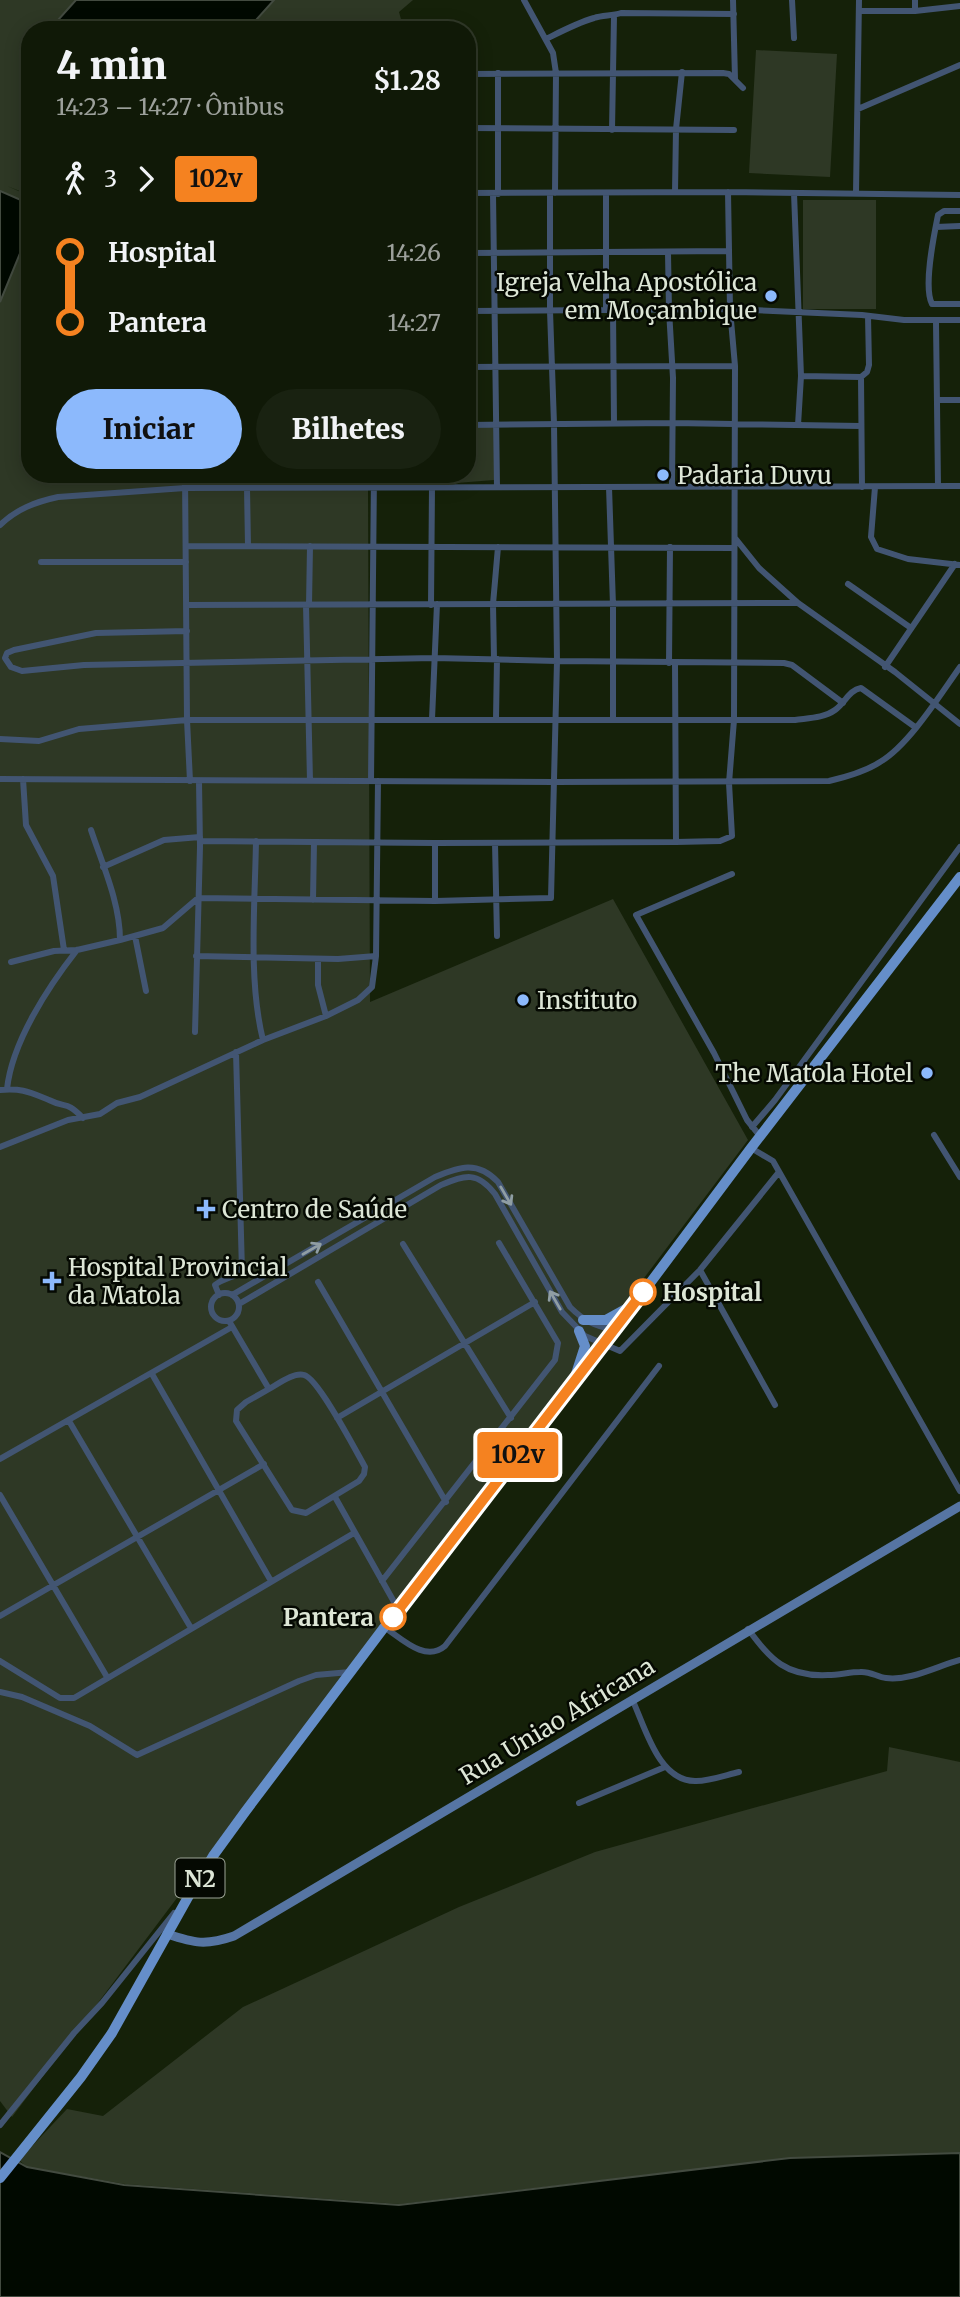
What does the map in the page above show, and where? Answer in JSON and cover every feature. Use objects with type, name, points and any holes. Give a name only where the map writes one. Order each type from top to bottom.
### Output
[{"type":"main road","name":"N2","points":[[0,2178],[81,2077],[117,2026],[213,1856],[384,1627],[603,1346],[760,1136],[960,877]]},
{"type":"main road","points":[[572,1386],[584,1352],[581,1326],[615,1317],[635,1303]]},
{"type":"main road","name":"Rua Uniao Africana","points":[[167,1934],[199,1944],[214,1943],[234,1936],[748,1629],[960,1506]]},
{"type":"street","points":[[11,962],[135,936],[170,924],[198,898],[435,901],[551,898],[557,662],[550,253],[556,73],[553,52],[547,38],[524,0]]},
{"type":"street","points":[[733,0],[734,79]]},
{"type":"street","points":[[792,0],[794,38]]},
{"type":"street","points":[[856,193],[859,0]]},
{"type":"street","points":[[915,0],[915,11]]},
{"type":"street","points":[[859,11],[915,11],[960,6]]},
{"type":"street","points":[[547,38],[596,17],[621,13],[734,14]]},
{"type":"street","points":[[612,130],[614,16]]},
{"type":"street","points":[[858,109],[960,65]]},
{"type":"street","points":[[476,74],[612,71],[723,73],[743,88]]},
{"type":"street","points":[[675,192],[676,129],[682,72]]},
{"type":"street","points":[[497,487],[493,253],[499,128],[498,73]]},
{"type":"street","points":[[476,128],[734,130]]},
{"type":"street","points":[[476,193],[728,192],[960,195]]},
{"type":"street","points":[[103,867],[164,840],[435,844],[720,841],[732,836],[729,783],[734,720],[733,487],[736,366],[730,309],[728,192]]},
{"type":"street","points":[[606,193],[614,423]]},
{"type":"street","points":[[794,193],[801,376],[798,425]]},
{"type":"street","points":[[960,211],[943,211],[939,215],[932,250],[929,300],[932,304],[960,304]]},
{"type":"street","points":[[936,227],[960,226]]},
{"type":"street","points":[[476,253],[729,251]]},
{"type":"street","points":[[668,253],[673,367],[672,486]]},
{"type":"street","points":[[476,311],[730,309],[936,321],[960,320]]},
{"type":"street","points":[[801,376],[861,377],[867,372],[868,316]]},
{"type":"street","points":[[936,321],[938,486]]},
{"type":"street","points":[[476,367],[736,366]]},
{"type":"street","points":[[861,377],[862,486]]},
{"type":"street","points":[[938,400],[960,400]]},
{"type":"street","points":[[476,425],[673,423],[861,426]]},
{"type":"street","points":[[185,483],[190,780]]},
{"type":"street","points":[[0,1147],[68,1120],[100,1114],[117,1103],[140,1097],[263,1040],[326,1016],[369,992],[373,983],[376,956],[377,842],[371,719],[375,483]]},
{"type":"street","points":[[432,486],[432,719]]},
{"type":"street","points":[[875,486],[871,537],[877,549],[908,559],[958,564]]},
{"type":"street","points":[[0,526],[27,506],[42,500],[185,488],[960,486]]},
{"type":"street","points":[[609,487],[613,719]]},
{"type":"street","points":[[247,488],[248,546]]},
{"type":"street","points":[[733,536],[759,568],[799,603],[960,724]]},
{"type":"street","points":[[186,546],[734,548]]},
{"type":"street","points":[[310,546],[307,605],[310,781]]},
{"type":"street","points":[[496,719],[493,604],[498,547]]},
{"type":"street","points":[[670,547],[676,842]]},
{"type":"street","points":[[41,562],[187,562]]},
{"type":"street","points":[[885,667],[958,564]]},
{"type":"street","points":[[848,584],[911,628]]},
{"type":"street","points":[[187,605],[799,603]]},
{"type":"street","points":[[187,631],[96,633],[14,650],[7,653],[5,658],[11,667],[22,671],[84,665],[434,658],[557,662],[789,663],[843,703]]},
{"type":"street","points":[[0,779],[813,782],[847,777],[880,762],[894,751],[915,727],[960,667]]},
{"type":"street","points":[[0,739],[39,741],[79,729],[187,720],[796,720],[821,716],[836,710],[853,690],[861,688],[915,727]]},
{"type":"street","points":[[23,779],[26,825],[53,876],[64,950]]},
{"type":"street","points":[[195,1032],[199,780]]},
{"type":"street","points":[[91,830],[118,916],[120,940]]},
{"type":"street","points":[[256,841],[257,1017],[263,1040]]},
{"type":"street","points":[[313,900],[314,842]]},
{"type":"street","points":[[495,843],[497,936]]},
{"type":"street","points":[[435,844],[435,901]]},
{"type":"street","points":[[752,1127],[775,1100],[960,847]]},
{"type":"street","points":[[732,874],[636,915],[714,1053],[752,1127],[760,1136]]},
{"type":"street","points":[[135,936],[146,991]]},
{"type":"street","points":[[77,950],[31,1021],[11,1062],[3,1089],[24,1089],[53,1102],[69,1104],[83,1118]]},
{"type":"street","points":[[196,956],[318,959],[376,956]]},
{"type":"street","points":[[318,959],[318,985],[326,1016]]},
{"type":"street","points":[[219,1295],[215,1285],[243,1271],[236,1052]]},
{"type":"street","points":[[934,1135],[960,1177]]},
{"type":"street","points":[[751,1148],[773,1161],[960,1491]]},
{"type":"street","points":[[269,1389],[230,1324],[220,1320],[212,1310],[212,1302],[219,1295],[232,1295],[435,1177],[456,1168],[488,1171],[498,1182],[581,1326]]},
{"type":"street","points":[[0,1459],[152,1374],[230,1324],[236,1316],[239,1304],[441,1185],[462,1176],[485,1182],[495,1194],[562,1312],[603,1346],[615,1350],[624,1349],[699,1269],[779,1172]]},
{"type":"street","points":[[382,1581],[511,1418],[555,1360],[558,1352],[558,1343],[499,1243]]},
{"type":"street","points":[[403,1244],[511,1418]]},
{"type":"street","points":[[699,1269],[775,1405]]},
{"type":"street","points":[[318,1282],[446,1502]]},
{"type":"street","points":[[232,1295],[239,1304]]},
{"type":"street","points":[[337,1418],[535,1302]]},
{"type":"street","points":[[581,1326],[615,1330]]},
{"type":"street","points":[[384,1627],[422,1652],[435,1652],[445,1646],[659,1366]]},
{"type":"street","points":[[152,1374],[271,1581]]},
{"type":"street","points":[[298,1374],[307,1375],[313,1380],[337,1418],[365,1467],[364,1474],[359,1481],[306,1513],[292,1510],[236,1421],[237,1410],[246,1402],[298,1374]]},
{"type":"street","points":[[69,1421],[191,1628]]},
{"type":"street","points":[[0,1616],[264,1464]]},
{"type":"street","points":[[0,1496],[107,1678]]},
{"type":"street","points":[[335,1497],[398,1609]]},
{"type":"street","points":[[0,1661],[60,1698],[74,1698],[354,1533]]},
{"type":"street","points":[[748,1629],[774,1661],[814,1675],[858,1671],[897,1678],[960,1660]]},
{"type":"street","points":[[0,1692],[22,1697],[90,1726],[137,1755],[299,1681],[316,1675],[351,1672]]},
{"type":"street","points":[[632,1699],[665,1767],[697,1782],[739,1772]]},
{"type":"street","points":[[579,1803],[665,1767]]},
{"type":"street","points":[[1,2124],[187,1899]]},
{"type":"green space","points":[[0,0],[413,0],[399,12],[402,21],[21,21],[21,191],[7,186],[21,192],[21,483],[456,483],[368,490],[370,1002],[613,899],[748,1140],[12,2117],[0,2101]]},
{"type":"green space","points":[[756,50],[837,54],[830,177],[749,173]]},
{"type":"green space","points":[[803,200],[876,200],[876,309],[803,309]]},
{"type":"green space","points":[[476,426],[494,427],[494,480],[476,481]]},
{"type":"green space","points":[[889,1747],[960,1762],[960,2153],[789,2158],[400,2204],[125,2184],[27,2167],[19,2160],[67,2109],[103,2116],[243,2007],[459,1907],[595,1852],[887,1771]]},
{"type":"shaded area","points":[[76,0],[274,0],[255,21],[57,21]]},
{"type":"shaded area","points":[[0,191],[21,200],[21,251],[0,302]]},
{"type":"shaded area","points":[[0,2152],[27,2167],[124,2185],[399,2205],[790,2158],[960,2153],[960,2297],[0,2297]]},
{"type":"bus line","name":"102v","points":[[393,1617],[643,1292]]},
{"type":"place","name":"Igreja Velha Apostólica em Moçambique","points":[[771,296]]},
{"type":"place","name":"Padaria Duvu","points":[[663,475]]},
{"type":"place","name":"Instituto","points":[[523,1000]]},
{"type":"place","name":"The Matola Hotel","points":[[927,1073]]},
{"type":"place","name":"Centro de Saúde","points":[[206,1209]]},
{"type":"place","name":"Hospital Provincial da Matola","points":[[52,1281]]},
{"type":"place","name":"Hospital","points":[[643,1292]]},
{"type":"place","name":"Pantera","points":[[393,1617]]}]
